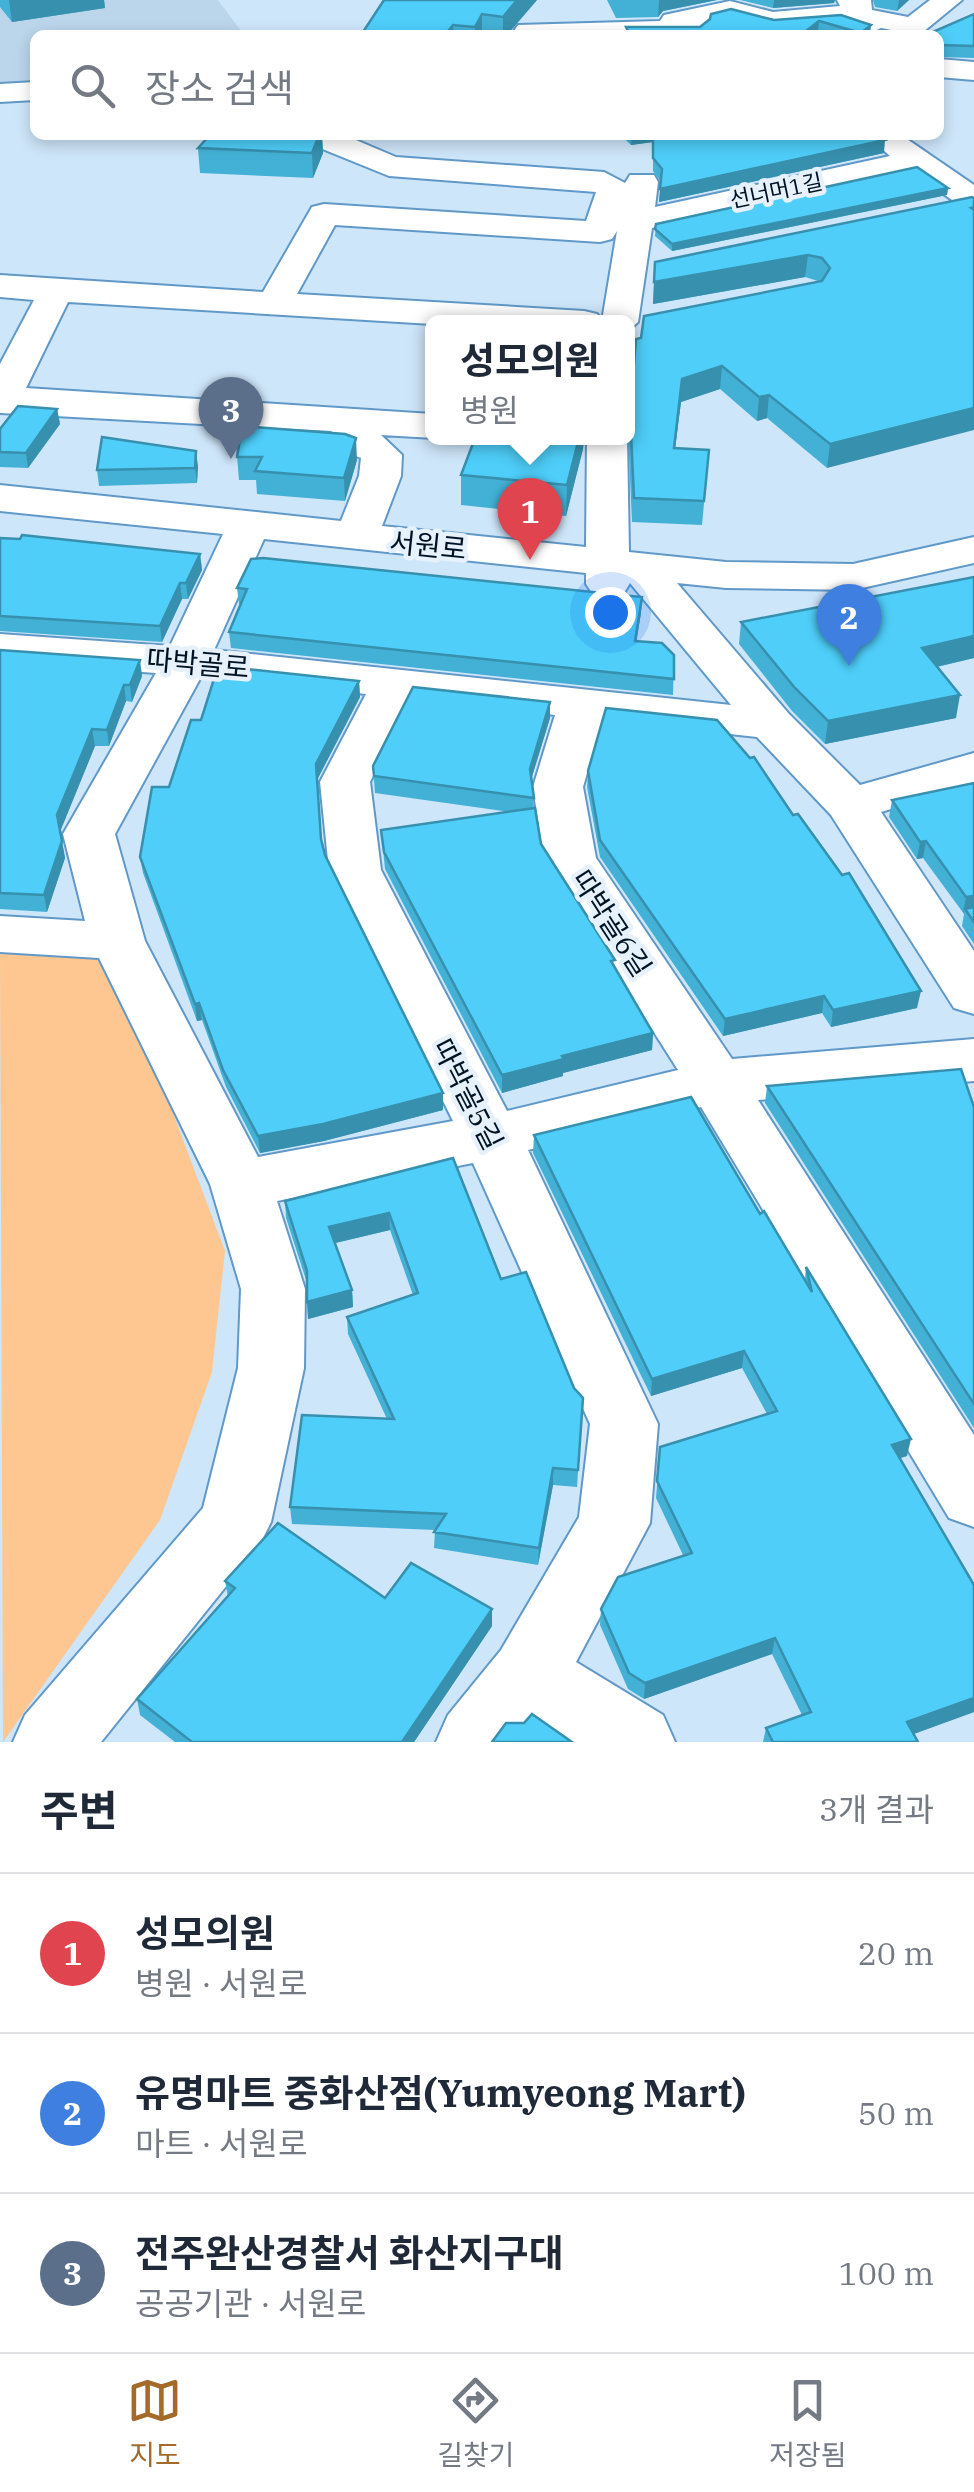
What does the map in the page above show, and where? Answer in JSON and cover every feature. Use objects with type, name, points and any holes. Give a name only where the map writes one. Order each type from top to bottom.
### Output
[{"type":"street","points":[[843,0],[859,3],[857,15],[913,26],[949,19]]},
{"type":"street","points":[[628,5],[693,28]]},
{"type":"street","points":[[657,30],[693,28],[730,9],[773,20],[844,14],[868,26]]},
{"type":"street","points":[[944,68],[974,71]]},
{"type":"street","points":[[0,93],[30,90]]},
{"type":"street","points":[[0,107],[30,106]]},
{"type":"street","points":[[274,304],[324,214],[486,225],[474,254],[590,262],[613,189],[604,182],[389,166],[334,142],[316,140]]},
{"type":"street","points":[[399,140],[443,150],[490,147],[644,170],[621,315]]},
{"type":"street","points":[[887,140],[974,202]]},
{"type":"street","name":"선너머1길","points":[[637,221],[916,160]]},
{"type":"street","points":[[936,211],[974,202]]},
{"type":"street","points":[[628,275],[666,267]]},
{"type":"street","points":[[0,286],[463,315]]},
{"type":"street","points":[[56,291],[1,399],[425,426]]},
{"type":"street","points":[[347,440],[367,443],[382,455],[380,476],[356,538]]},
{"type":"street","points":[[607,445],[629,576],[850,804],[974,994]]},
{"type":"street","name":"서원로","points":[[0,498],[243,537],[629,576],[852,577],[974,550]]},
{"type":"street","name":"서원로","points":[[0,524],[243,537],[356,538],[778,598],[834,598],[910,590],[974,573]]},
{"type":"street","points":[[76,1735],[235,1522],[271,1368],[273,1288],[242,1184],[118,942],[89,834],[186,661],[243,537]]},
{"type":"street","name":"따박골로","points":[[0,648],[395,682]]},
{"type":"street","points":[[395,682],[772,724]]},
{"type":"street","name":"따박골5길","points":[[395,682],[345,782],[355,870],[490,1137],[624,1424],[614,1523],[528,1675],[475,1742]]},
{"type":"street","name":"따박골6길","points":[[582,701],[558,787],[570,859],[716,1082],[974,1496]]},
{"type":"street","points":[[850,804],[974,768]]},
{"type":"street","points":[[0,934],[118,942]]},
{"type":"street","points":[[242,1184],[490,1137],[716,1082],[974,1060]]},
{"type":"street","points":[[528,1675],[636,1742]]},
{"type":"shaded area","points":[[0,0],[218,0],[240,30],[30,30],[30,86],[0,89]]},
{"type":"shaded area","points":[[0,946],[113,954],[225,1251],[212,1372],[160,1520],[3,1742]]},
{"type":"building","points":[[384,0],[517,0],[503,17],[482,14],[475,27],[364,30]]},
{"type":"building","points":[[731,9],[774,20],[841,15],[871,25],[865,30],[819,21],[807,30],[626,27],[700,27],[711,14]]},
{"type":"building","points":[[974,14],[974,46],[944,45],[944,30],[937,30]]},
{"type":"building","points":[[205,140],[317,140],[312,153],[198,148]]},
{"type":"building","points":[[653,140],[885,140],[660,189],[662,169],[653,158]]},
{"type":"building","points":[[917,167],[948,188],[672,244],[655,229],[656,224]]},
{"type":"building","points":[[972,197],[974,408],[830,444],[769,395],[759,397],[722,366],[682,379],[674,448],[709,450],[704,501],[634,498],[635,351],[644,316],[822,281],[830,268],[822,258],[808,255],[654,282],[655,262]]},
{"type":"building","points":[[18,406],[57,409],[26,453],[0,452],[0,429]]},
{"type":"building","points":[[242,426],[356,438],[344,478],[255,471],[262,457],[237,457]]},
{"type":"building","points":[[102,437],[196,451],[195,468],[97,470]]},
{"type":"building","points":[[472,445],[577,445],[567,485],[461,475]]},
{"type":"building","points":[[22,535],[200,554],[186,583],[180,583],[160,626],[0,616],[0,538],[20,539]]},
{"type":"building","points":[[251,559],[642,597],[635,641],[662,643],[674,655],[674,679],[229,632],[247,589],[237,588]]},
{"type":"building","points":[[974,577],[974,636],[922,648],[960,695],[828,721],[795,688],[741,622]]},
{"type":"building","points":[[0,650],[140,660],[130,685],[124,685],[107,730],[92,729],[57,815],[62,841],[44,895],[0,893]]},
{"type":"building","points":[[218,666],[359,681],[316,764],[321,839],[325,855],[443,1093],[323,1124],[258,1136],[223,1070],[140,857],[152,787],[169,787],[191,720],[201,720]]},
{"type":"building","points":[[413,687],[550,702],[530,769],[534,798],[374,776],[373,766]]},
{"type":"building","points":[[606,708],[717,720],[750,758],[754,757],[793,815],[798,814],[842,875],[849,873],[921,991],[833,1010],[824,996],[725,1019],[600,840],[588,771]]},
{"type":"building","points":[[974,783],[974,896],[966,897],[926,841],[920,842],[892,800]]},
{"type":"building","points":[[535,808],[541,844],[615,960],[611,961],[653,1033],[502,1075],[384,852],[381,830]]},
{"type":"building","points":[[974,907],[974,922],[965,909]]},
{"type":"building","points":[[961,1069],[974,1107],[974,1404],[767,1086]]},
{"type":"building","points":[[691,1097],[760,1214],[764,1211],[812,1292],[806,1267],[911,1439],[892,1445],[974,1585],[974,1698],[907,1722],[918,1742],[773,1742],[766,1728],[811,1712],[775,1638],[645,1683],[629,1673],[601,1609],[618,1577],[692,1553],[657,1481],[660,1447],[777,1411],[744,1351],[652,1379],[534,1135]]},
{"type":"building","points":[[453,1158],[501,1279],[526,1272],[574,1388],[583,1398],[578,1470],[553,1468],[539,1548],[434,1532],[446,1514],[290,1507],[302,1415],[394,1419],[347,1317],[418,1293],[389,1213],[329,1227],[352,1290],[307,1302],[307,1271],[285,1201]]},
{"type":"building","points":[[278,1523],[385,1598],[411,1563],[492,1609],[402,1742],[192,1742],[137,1699],[235,1588],[225,1581]]},
{"type":"building","points":[[532,1714],[572,1742],[492,1742],[506,1723],[524,1723]]},
{"type":"place","name":"전주완산경찰서 화산지구대","points":[[231,459]]},
{"type":"place","name":"성모의원","points":[[530,560]]},
{"type":"place","name":"유명마트 중화산점(Yumyeong Mart)","points":[[849,666]]}]
